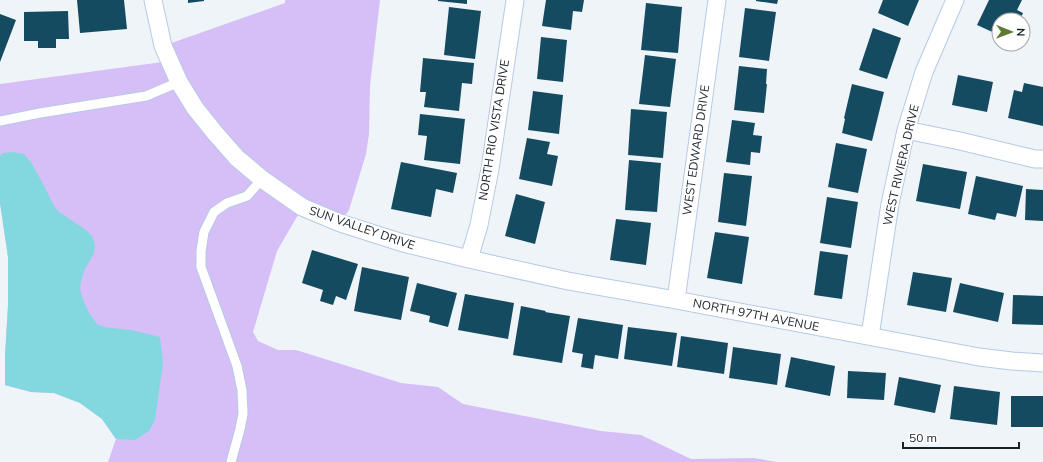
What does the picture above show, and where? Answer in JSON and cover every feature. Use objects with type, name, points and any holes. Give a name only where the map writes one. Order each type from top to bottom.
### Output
[{"type":"street","name":"SUN VALLEY DRIVE","points":[[152,0],[163,46],[179,82],[195,108],[215,134],[237,158],[262,179],[302,207],[340,223],[403,243],[470,259]]},
{"type":"street","name":"NORTH RIO VISTA DRIVE","points":[[470,259],[490,169],[514,0]]},
{"type":"street","name":"WEST EDWARD DRIVE","points":[[676,300],[717,0]]},
{"type":"street","name":"WEST RIVIERA DRIVE","points":[[870,336],[890,204],[906,130],[924,72],[955,0]]},
{"type":"street","points":[[906,130],[1035,159],[1043,159]]},
{"type":"street","name":"NORTH 97TH AVENUE","points":[[470,259],[568,280],[979,357],[1043,363]]},
{"type":"lane","points":[[0,121],[146,96],[179,82]]},
{"type":"lane","points":[[231,462],[243,414],[242,390],[237,366],[201,267],[201,251],[204,232],[214,212],[227,203],[247,196],[262,179]]},
{"type":"shaded area","points":[[285,0],[380,0],[370,85],[369,134],[366,154],[349,210],[340,223],[302,208],[277,251],[253,332],[258,341],[278,350],[296,350],[401,383],[438,387],[463,404],[601,431],[641,435],[691,459],[754,458],[777,462],[108,462],[116,439],[102,419],[80,403],[54,393],[31,392],[5,385],[8,257],[0,203],[0,84],[170,61],[163,46],[285,3]]},
{"type":"water","points":[[12,152],[24,154],[32,164],[54,206],[59,212],[86,230],[92,236],[95,245],[94,253],[84,271],[80,289],[83,300],[97,324],[104,327],[131,330],[160,337],[163,363],[155,420],[149,431],[135,440],[116,439],[102,419],[80,403],[54,393],[31,392],[5,385],[8,257],[0,203],[0,156],[3,153]]},
{"type":"building","points":[[77,0],[124,0],[127,29],[80,33]]},
{"type":"building","points":[[188,0],[204,0],[204,1],[188,3]]},
{"type":"building","points":[[467,0],[467,4],[438,1]]},
{"type":"building","points":[[546,0],[584,0],[582,12],[573,11],[571,30],[542,26]]},
{"type":"building","points":[[756,0],[778,0],[777,4]]},
{"type":"building","points":[[883,0],[919,0],[908,26],[878,13]]},
{"type":"building","points":[[989,0],[1022,0],[1017,10],[1021,12],[991,12],[991,31],[977,25]]},
{"type":"building","points":[[646,3],[682,7],[678,53],[641,50]]},
{"type":"building","points":[[449,7],[481,11],[475,59],[444,55]]},
{"type":"building","points":[[745,8],[776,12],[769,61],[739,57]]},
{"type":"building","points":[[68,11],[69,39],[56,39],[56,48],[38,48],[38,41],[24,41],[24,12]]},
{"type":"building","points":[[0,14],[16,20],[0,62]]},
{"type":"building","points":[[873,28],[901,38],[887,79],[859,70]]},
{"type":"building","points":[[541,37],[567,40],[563,82],[537,79]]},
{"type":"building","points":[[645,55],[676,59],[670,107],[639,104]]},
{"type":"building","points":[[423,58],[474,63],[472,84],[462,83],[459,111],[424,107],[426,92],[420,92]]},
{"type":"building","points":[[739,66],[767,69],[764,113],[734,110]]},
{"type":"building","points":[[958,75],[993,82],[987,112],[952,105]]},
{"type":"building","points":[[1024,83],[1043,87],[1043,126],[1008,118],[1014,90],[1022,92]]},
{"type":"building","points":[[852,84],[884,92],[872,141],[842,133]]},
{"type":"building","points":[[533,91],[563,95],[559,134],[528,130]]},
{"type":"building","points":[[631,109],[667,112],[663,158],[628,155]]},
{"type":"building","points":[[420,114],[465,119],[460,164],[424,160],[427,136],[418,135]]},
{"type":"building","points":[[732,120],[755,123],[753,135],[762,136],[760,153],[751,152],[750,165],[726,162]]},
{"type":"building","points":[[527,138],[550,142],[547,154],[558,156],[552,186],[519,179]]},
{"type":"building","points":[[836,143],[867,149],[858,193],[828,187]]},
{"type":"building","points":[[629,160],[661,163],[657,212],[625,210]]},
{"type":"building","points":[[401,162],[457,173],[453,193],[436,189],[431,217],[391,209]]},
{"type":"building","points":[[923,164],[967,172],[960,209],[916,201]]},
{"type":"building","points":[[724,173],[752,176],[746,226],[718,222]]},
{"type":"building","points":[[976,176],[1023,186],[1016,217],[997,213],[995,220],[968,214]]},
{"type":"building","points":[[1026,189],[1043,190],[1043,221],[1025,220]]},
{"type":"building","points":[[516,194],[545,202],[535,244],[505,236]]},
{"type":"building","points":[[827,197],[858,202],[851,248],[820,243]]},
{"type":"building","points":[[616,219],[651,223],[646,265],[610,260]]},
{"type":"building","points":[[715,232],[749,237],[742,284],[707,278]]},
{"type":"building","points":[[312,250],[358,264],[346,300],[336,296],[333,305],[320,301],[323,290],[302,283]]},
{"type":"building","points":[[820,251],[848,255],[842,299],[814,295]]},
{"type":"building","points":[[362,267],[409,277],[401,320],[354,311]]},
{"type":"building","points":[[913,272],[952,278],[946,312],[907,305]]},
{"type":"building","points":[[417,283],[457,293],[448,327],[429,322],[430,316],[410,311]]},
{"type":"building","points":[[960,283],[1004,293],[998,322],[953,312]]},
{"type":"building","points":[[465,294],[514,303],[508,339],[458,330]]},
{"type":"building","points":[[1013,295],[1043,296],[1043,325],[1012,324]]},
{"type":"building","points":[[521,306],[570,316],[562,363],[513,355]]},
{"type":"building","points":[[578,318],[623,325],[618,359],[595,355],[593,369],[581,367],[583,354],[572,352]]},
{"type":"building","points":[[628,327],[677,333],[672,366],[624,359]]},
{"type":"building","points":[[681,336],[728,343],[724,374],[677,367]]},
{"type":"building","points":[[733,347],[781,354],[777,385],[729,378]]},
{"type":"building","points":[[791,357],[835,366],[830,396],[785,387]]},
{"type":"building","points":[[848,371],[886,373],[884,400],[847,398]]},
{"type":"building","points":[[899,377],[941,385],[935,413],[894,405]]},
{"type":"building","points":[[954,386],[1000,392],[997,425],[950,419]]},
{"type":"building","points":[[1011,396],[1043,396],[1043,427],[1011,427]]}]
